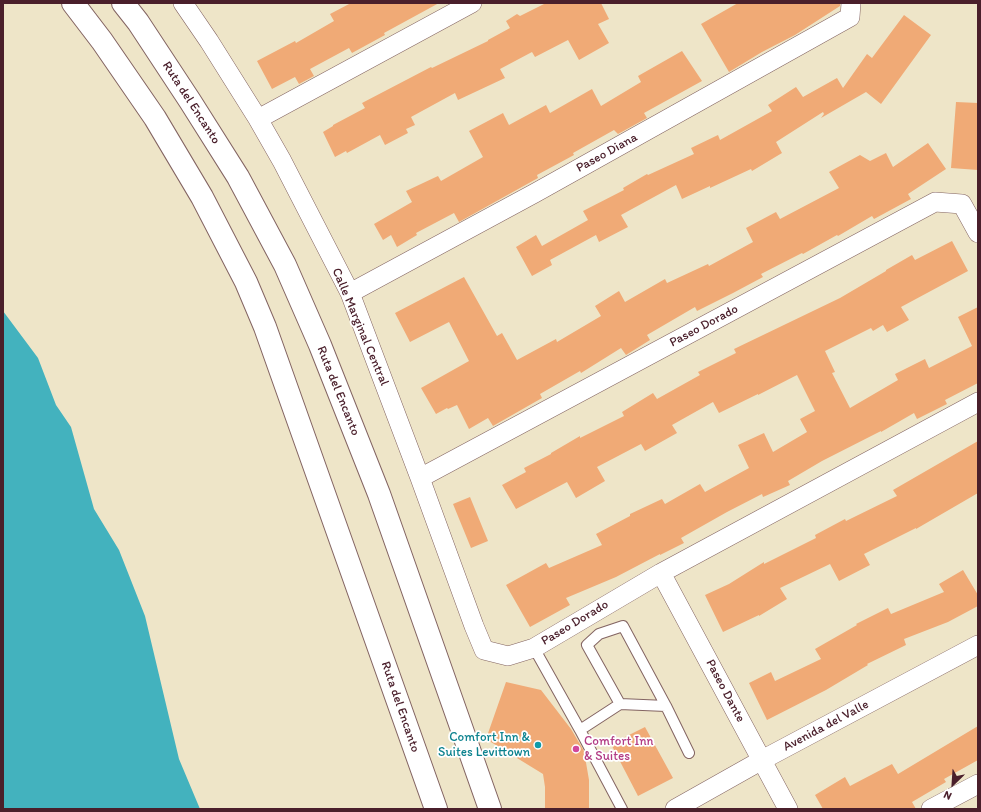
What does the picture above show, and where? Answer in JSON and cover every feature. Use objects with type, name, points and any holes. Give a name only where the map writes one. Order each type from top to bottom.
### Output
[{"type":"main road","name":"Ruta del Encanto","points":[[73,3],[102,41],[155,118],[202,197],[246,282],[268,333],[436,809]]},
{"type":"main road","name":"Ruta del Encanto","points":[[123,3],[138,22],[238,176],[285,265],[320,345],[378,494],[490,809]]},
{"type":"street","name":"Calle Marginal Central","points":[[183,3],[209,40],[258,119],[282,161],[350,293],[484,650]]},
{"type":"street","points":[[258,119],[472,3]]},
{"type":"street","name":"Paseo Diana","points":[[350,293],[542,189],[850,17],[851,3]]},
{"type":"street","name":"Paseo Dorado","points":[[420,478],[935,202],[962,204],[978,233]]},
{"type":"street","name":"Paseo Dorado","points":[[484,650],[508,656],[534,648],[661,573],[978,402]]},
{"type":"street","name":"Paseo Dante","points":[[661,573],[788,809]]},
{"type":"street","name":"Avenida del Valle","points":[[675,809],[762,760],[978,644]]},
{"type":"street","points":[[931,809],[978,784]]},
{"type":"lane","points":[[620,704],[587,645],[599,634],[623,626],[666,706],[689,753]]},
{"type":"lane","points":[[534,648],[622,809]]},
{"type":"lane","points":[[580,730],[620,704],[666,706]]},
{"type":"water","points":[[3,311],[38,358],[56,405],[71,427],[94,509],[119,550],[145,616],[179,759],[200,809],[3,809]]},
{"type":"building","points":[[351,3],[439,3],[384,33],[385,35],[352,53],[349,48],[310,69],[314,76],[299,84],[295,77],[272,89],[257,61],[295,41],[296,43],[334,21],[330,14]]},
{"type":"building","points":[[546,3],[601,3],[609,19],[598,24],[609,43],[579,60],[568,40],[535,57],[532,52],[500,69],[505,78],[458,100],[455,93],[411,117],[415,125],[406,129],[408,133],[385,145],[380,135],[347,153],[346,151],[335,157],[323,132],[365,108],[362,103],[431,67],[432,68],[488,41],[510,28],[506,21],[517,14],[520,16]]},
{"type":"building","points":[[738,3],[840,3],[840,6],[795,35],[762,52],[729,72],[701,24]]},
{"type":"building","points":[[904,15],[931,35],[881,104],[866,92],[821,118],[824,114],[823,112],[776,142],[782,153],[752,171],[751,169],[682,199],[676,185],[621,215],[628,227],[599,242],[596,235],[550,260],[552,265],[532,276],[516,247],[536,235],[542,246],[588,220],[583,211],[624,190],[623,188],[647,174],[648,175],[694,154],[691,148],[718,135],[720,140],[772,111],[768,105],[796,87],[803,97],[837,78],[843,88],[867,54],[872,58]]},
{"type":"building","points":[[682,51],[702,81],[644,113],[647,118],[618,134],[614,130],[573,153],[574,155],[537,175],[538,178],[459,222],[454,213],[416,233],[417,235],[397,247],[391,235],[383,240],[374,224],[412,202],[406,191],[438,176],[441,181],[483,157],[469,131],[503,113],[509,125],[546,105],[550,113],[592,89],[601,106],[641,82],[638,76]]},
{"type":"building","points":[[956,102],[978,103],[978,170],[951,168]]},
{"type":"building","points":[[928,143],[946,169],[908,194],[911,199],[874,219],[872,216],[838,236],[837,235],[803,254],[802,253],[761,274],[763,277],[697,311],[695,307],[647,335],[650,340],[626,355],[621,348],[581,373],[580,371],[540,394],[542,398],[493,426],[488,418],[469,429],[457,405],[436,414],[421,388],[469,361],[449,322],[410,342],[395,313],[464,277],[497,336],[502,333],[517,360],[556,339],[557,342],[601,316],[595,306],[619,291],[625,302],[665,279],[667,283],[708,264],[709,266],[753,242],[746,228],[776,212],[780,219],[839,188],[829,172],[860,155],[870,161],[886,153],[893,167]]},
{"type":"building","points":[[952,241],[968,271],[901,307],[909,320],[887,332],[883,325],[873,331],[871,328],[825,351],[835,372],[832,373],[850,408],[898,380],[895,374],[925,359],[929,368],[972,346],[958,317],[978,307],[978,383],[945,400],[947,404],[917,419],[914,413],[881,432],[822,461],[788,481],[790,485],[763,497],[762,494],[727,512],[681,538],[684,543],[616,577],[566,598],[570,605],[530,627],[506,585],[546,563],[549,568],[602,545],[596,534],[630,516],[630,514],[662,499],[665,504],[700,484],[705,492],[749,468],[738,445],[764,433],[773,452],[807,432],[800,419],[815,411],[797,375],[719,413],[713,402],[672,425],[677,433],[645,451],[641,444],[597,467],[605,481],[576,498],[567,482],[516,509],[502,485],[526,472],[524,468],[551,454],[580,436],[580,438],[624,416],[622,412],[653,393],[657,399],[700,375],[698,372],[736,353],[734,349],[840,298],[912,255],[915,260]]},
{"type":"building","points":[[978,441],[978,493],[916,529],[864,554],[870,565],[839,581],[830,564],[780,588],[787,599],[759,616],[723,632],[705,595],[729,584],[764,562],[764,564],[816,538],[815,535],[845,519],[846,521],[897,496],[893,490]]},
{"type":"building","points":[[470,497],[488,541],[471,548],[453,504]]},
{"type":"building","points":[[963,570],[978,595],[978,606],[948,622],[904,639],[906,645],[867,664],[868,665],[826,690],[767,720],[749,683],[771,672],[775,681],[821,659],[815,649],[857,625],[856,624],[888,608],[891,614],[944,592],[939,584]]},
{"type":"building","name":"Comfort Inn & Suites Levittown","points":[[506,682],[541,690],[571,729],[584,751],[589,780],[589,809],[545,809],[545,787],[543,774],[486,739]]},
{"type":"building","points":[[978,726],[978,760],[944,779],[946,782],[912,802],[916,809],[823,809],[815,795],[845,777],[850,786],[892,764],[898,774]]},
{"type":"building","points":[[645,727],[673,778],[638,796],[611,744]]},
{"type":"place","name":"Comfort Inn & Suites Levittown","points":[[538,745]]},
{"type":"place","name":"Comfort Inn & Suites","points":[[576,749]]}]
